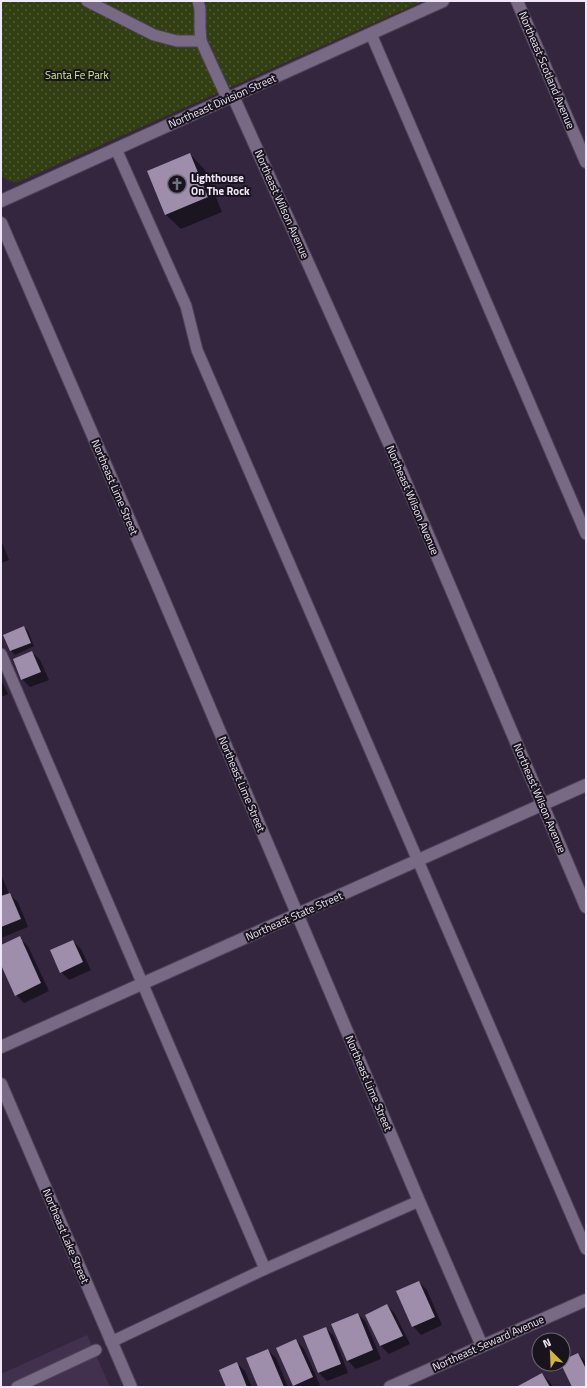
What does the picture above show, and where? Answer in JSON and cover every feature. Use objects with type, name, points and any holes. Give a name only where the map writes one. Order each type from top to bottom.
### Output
[{"type":"street","name":"Northeast Division Street","points":[[1,201],[443,1]]},
{"type":"street","name":"Northeast Scotland Avenue","points":[[517,1],[586,162]]},
{"type":"street","name":"Northeast Wilson Avenue","points":[[230,97],[392,450],[586,907]]},
{"type":"street","name":"Northeast Lime Street","points":[[1,223],[155,579],[482,1346]]},
{"type":"street","name":"Northeast State Street","points":[[1,1047],[586,785]]},
{"type":"street","name":"Northeast Lake Street","points":[[1,1084],[131,1387]]},
{"type":"street","name":"Northeast Seward Avenue","points":[[390,1387],[586,1300]]},
{"type":"lane","points":[[87,1],[154,35],[177,41],[201,41]]},
{"type":"lane","points":[[198,1],[200,9],[201,41],[230,97]]},
{"type":"lane","points":[[371,34],[586,534]]},
{"type":"lane","points":[[116,149],[186,306],[197,350],[419,860],[586,1249]]},
{"type":"lane","points":[[1,654],[265,1269]]},
{"type":"lane","points":[[111,1342],[265,1269],[419,1201]]},
{"type":"lane","points":[[17,1387],[96,1350]]},
{"type":"shaded area","points":[[87,1335],[110,1387],[1,1387],[1,1374]]},
{"type":"green space","name":"Santa Fe Park","points":[[1,1],[423,1],[18,182],[9,181],[1,176]]},
{"type":"building","name":"Lighthouse On The Rock","points":[[190,153],[208,197],[165,215],[147,171]]},
{"type":"building","points":[[24,626],[31,643],[10,651],[3,635]]},
{"type":"building","points":[[32,651],[41,672],[21,680],[13,659]]},
{"type":"building","points":[[10,893],[21,919],[1,927],[1,896]]},
{"type":"building","points":[[20,936],[41,983],[15,996],[1,965],[1,945]]},
{"type":"building","points":[[73,940],[83,962],[60,973],[50,950]]},
{"type":"building","points":[[419,1281],[435,1317],[412,1327],[396,1291]]},
{"type":"building","points":[[387,1304],[403,1336],[380,1346],[365,1315]]},
{"type":"building","points":[[358,1313],[373,1350],[347,1361],[331,1324]]},
{"type":"building","points":[[326,1327],[341,1364],[318,1373],[303,1336]]},
{"type":"building","points":[[296,1339],[313,1377],[293,1386],[276,1348]]},
{"type":"building","points":[[268,1349],[284,1387],[258,1387],[246,1358]]},
{"type":"building","points":[[578,1353],[586,1369],[586,1387],[572,1387],[565,1372],[571,1372],[571,1356]]},
{"type":"building","points":[[237,1362],[247,1387],[226,1387],[219,1370]]},
{"type":"building","points":[[542,1373],[550,1387],[518,1386]]},
{"type":"place","name":"Lighthouse On The Rock","points":[[177,184]]}]
